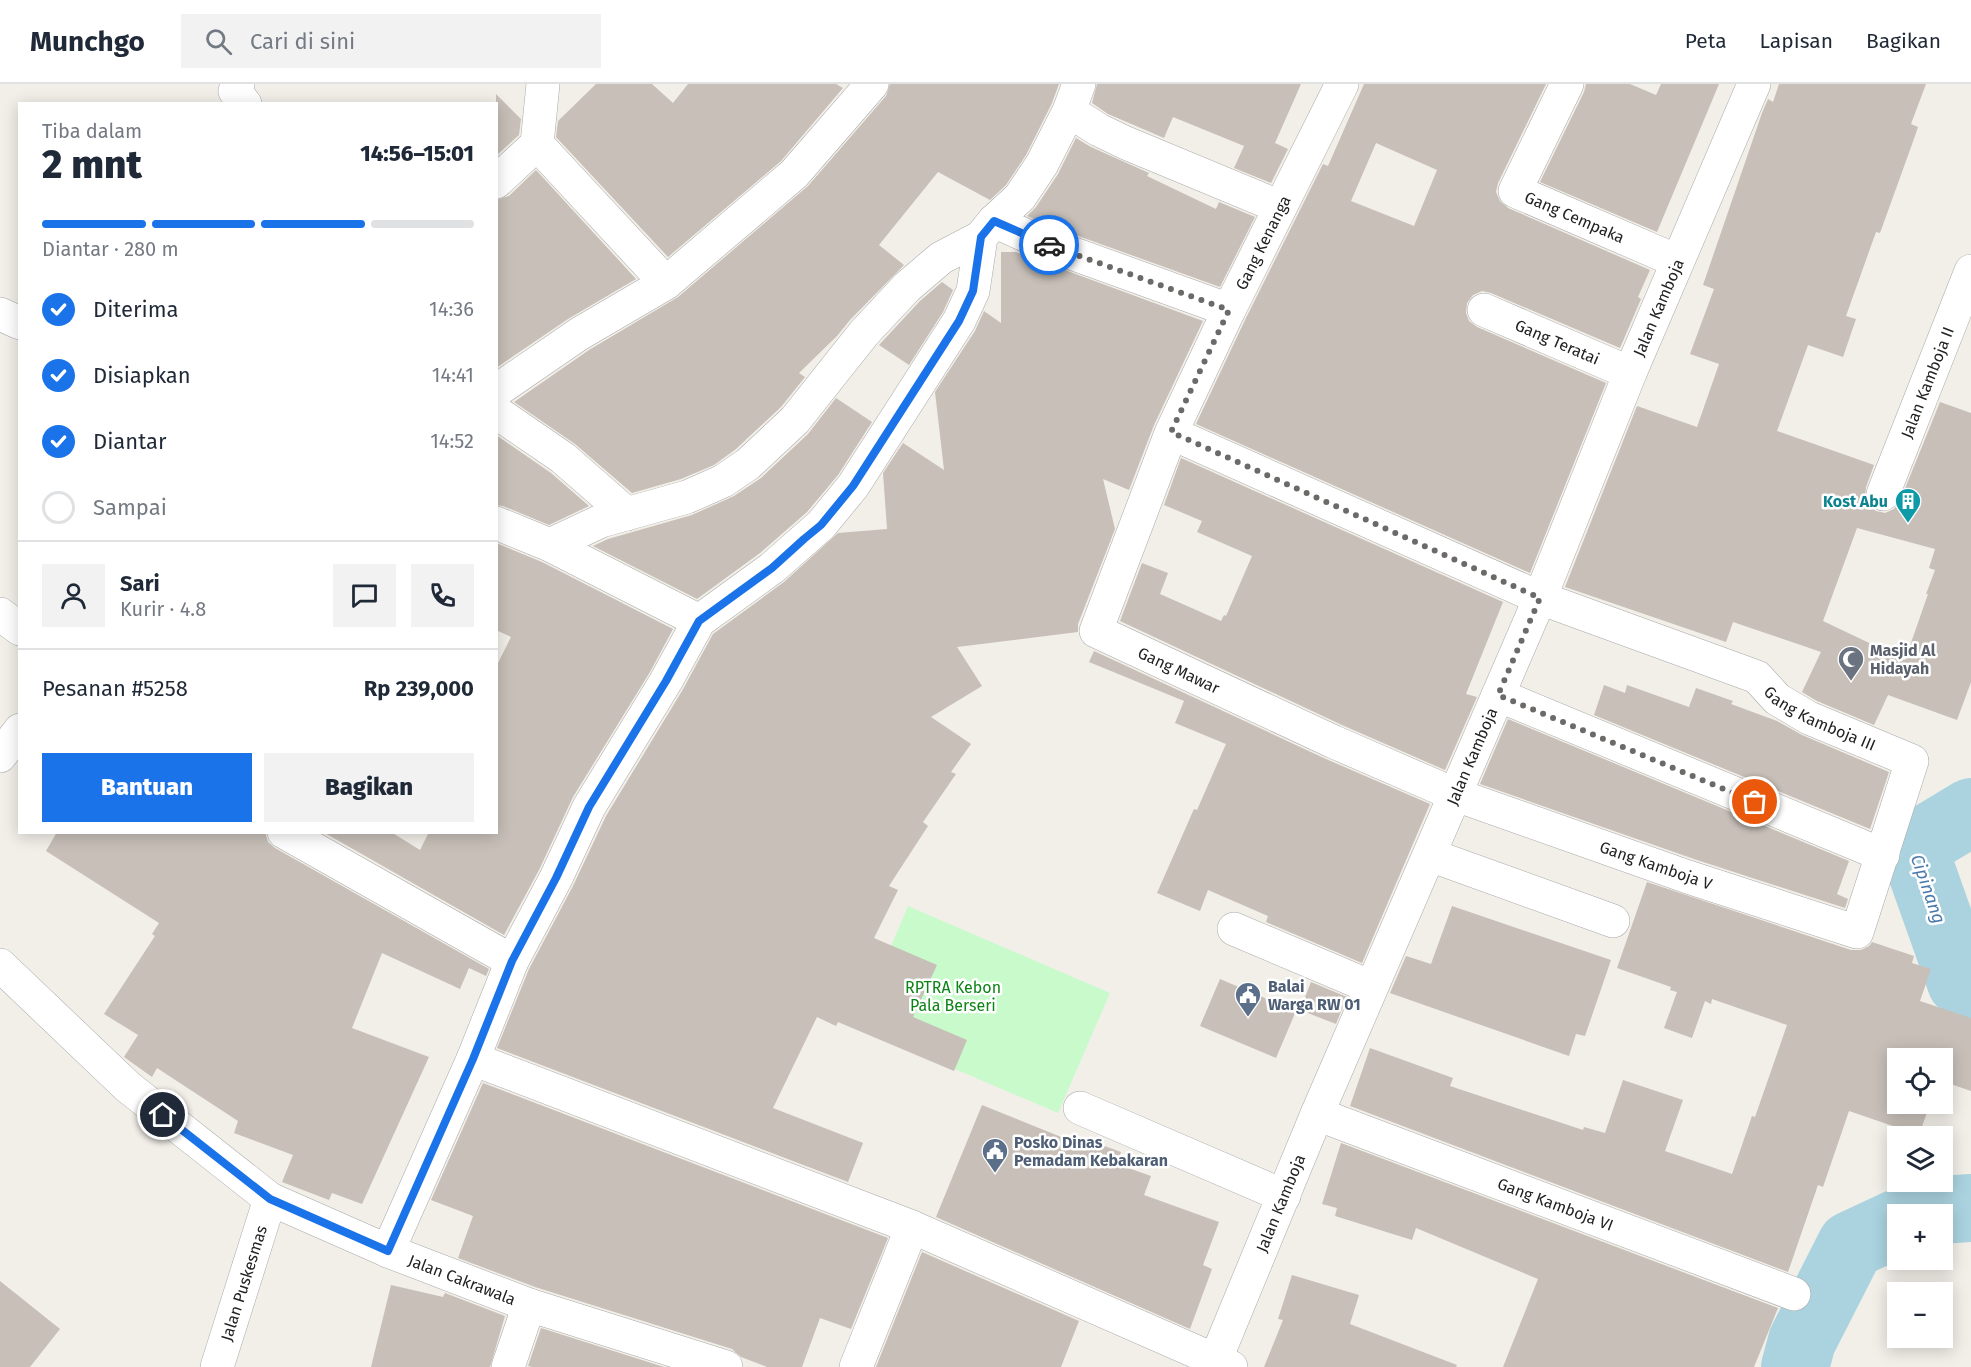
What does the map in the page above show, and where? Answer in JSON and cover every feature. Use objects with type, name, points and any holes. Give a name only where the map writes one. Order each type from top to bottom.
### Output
[{"type":"street","points":[[238,84],[235,92],[243,102]]},
{"type":"street","points":[[498,180],[537,144],[543,84]]},
{"type":"street","points":[[498,390],[579,334],[666,283],[794,174],[872,84]]},
{"type":"street","name":"Gang Kenanga","points":[[1171,432],[1342,84]]},
{"type":"street","name":"Gang Cempaka","points":[[1567,84],[1515,191],[1677,261]]},
{"type":"street","name":"Jalan Kamboja","points":[[1223,1364],[1284,1196],[1317,1114],[1540,598],[1630,373],[1754,84]]},
{"type":"street","points":[[550,545],[601,521],[687,497],[723,481],[748,464],[795,420],[864,333],[907,286],[941,258],[987,229],[1020,197],[1042,164],[1074,98],[1100,130],[1280,207]]},
{"type":"street","points":[[537,144],[666,283]]},
{"type":"street","points":[[987,229],[1048,245],[1229,310]]},
{"type":"street","points":[[388,1251],[473,1059],[512,961],[556,878],[589,807],[666,681],[699,621],[772,568],[813,532],[853,486],[959,321],[973,291],[987,229]]},
{"type":"street","name":"Jalan Kamboja II","points":[[1883,494],[1971,271]]},
{"type":"street","name":"Gang Teratai","points":[[1484,310],[1630,373]]},
{"type":"street","points":[[0,314],[18,321]]},
{"type":"street","points":[[498,413],[562,458],[627,514]]},
{"type":"street","points":[[1171,432],[1540,598]]},
{"type":"street","name":"Gang Mawar","points":[[1171,432],[1096,631],[1334,742],[1456,795]]},
{"type":"street","points":[[498,524],[550,545],[699,621]]},
{"type":"street","name":"Gang Kamboja III","points":[[1540,598],[1757,677],[1778,699],[1809,718],[1912,761],[1883,855]]},
{"type":"street","points":[[0,614],[18,628]]},
{"type":"street","points":[[1498,695],[1883,855]]},
{"type":"street","points":[[0,756],[18,733]]},
{"type":"street","name":"Gang Kamboja V","points":[[1456,795],[1688,877],[1857,932],[1883,855]]},
{"type":"street","points":[[288,834],[512,961]]},
{"type":"street","points":[[1430,855],[1613,921]]},
{"type":"street","points":[[1234,929],[1371,987]]},
{"type":"street","name":"Jalan Cakrawala","points":[[0,965],[128,1087],[270,1199],[388,1251],[529,1305],[685,1361],[726,1367]]},
{"type":"street","points":[[473,1059],[912,1227],[1223,1364]]},
{"type":"street","points":[[1080,1108],[1284,1196]]},
{"type":"street","name":"Gang Kamboja VI","points":[[1317,1114],[1794,1293]]},
{"type":"street","name":"Jalan Puskesmas","points":[[217,1367],[270,1199]]},
{"type":"street","points":[[856,1367],[912,1227]]},
{"type":"street","points":[[508,1367],[529,1305]]},
{"type":"green space","name":"RPTRA Kebon Pala Berseri","points":[[908,906],[1110,993],[1058,1113],[857,1027]]},
{"type":"building","points":[[596,84],[652,84],[673,103],[688,84],[836,84],[843,88],[781,161],[668,257],[556,137],[558,121]]},
{"type":"building","points":[[890,84],[1059,84],[1026,155],[1006,185],[990,200],[938,172],[879,245],[904,265],[799,373],[805,377],[781,407],[736,449],[714,465],[681,479],[632,493],[575,444],[514,402],[589,350],[678,297],[808,186],[886,96]]},
{"type":"building","points":[[1097,84],[1301,84],[1275,143],[1288,149],[1271,183],[1234,168],[1244,146],[1173,117],[1164,138],[1108,114],[1092,103]]},
{"type":"building","points":[[1364,84],[1546,84],[1498,183],[1496,192],[1500,201],[1508,208],[1650,270],[1638,297],[1641,299],[1620,348],[1491,293],[1482,291],[1473,295],[1467,303],[1466,313],[1469,321],[1477,327],[1606,383],[1530,573],[1196,424],[1323,164],[1328,166]],"holes":[[[1376,143],[1437,170],[1414,226],[1351,201]]]},
{"type":"building","points":[[1586,84],[1630,84],[1656,95],[1661,84],[1719,84],[1657,232],[1540,182]]},
{"type":"building","points":[[1779,84],[1926,84],[1911,124],[1918,127],[1915,136],[1880,233],[1876,232],[1846,316],[1856,319],[1843,357],[1808,345],[1777,431],[1874,465],[1865,497],[1868,505],[1876,511],[1885,513],[1894,509],[1900,501],[1940,402],[1971,413],[1971,682],[1957,720],[1888,695],[1874,725],[1817,701],[1802,692],[1821,652],[1733,622],[1726,642],[1565,587],[1637,406],[1697,427],[1719,364],[1690,354],[1714,289],[1703,285],[1762,113],[1768,99],[1773,102]],"holes":[[[1857,528],[1935,549],[1929,568],[1935,570],[1905,660],[1823,621]]]},
{"type":"building","points":[[496,94],[521,119],[519,135],[498,154],[498,102],[496,102]]},
{"type":"building","points":[[1076,138],[1149,173],[1147,176],[1216,209],[1219,202],[1255,217],[1220,287],[1027,216],[1036,207],[1058,174]]},
{"type":"building","points":[[536,170],[636,279],[568,319],[498,367],[498,199],[509,196]]},
{"type":"building","points":[[1001,252],[1016,252],[1203,321],[1154,425],[1129,490],[1103,479],[1115,529],[1078,624],[1078,632],[957,647],[982,686],[931,717],[971,744],[951,772],[956,774],[923,822],[928,826],[889,886],[898,890],[874,938],[937,965],[913,1017],[967,1040],[954,1071],[838,1022],[836,1026],[817,1017],[773,1108],[863,1143],[848,1182],[497,1048],[529,969],[573,886],[606,816],[682,691],[713,634],[784,582],[838,533],[887,529],[883,473],[903,443],[944,470],[935,392],[975,331],[984,311],[1001,323]]},
{"type":"building","points":[[942,282],[953,290],[943,312],[909,365],[879,345],[920,301]]},
{"type":"building","points":[[836,398],[872,422],[838,475],[807,512],[760,553],[697,599],[593,546],[608,539],[692,515],[734,496],[761,478],[808,434]]},
{"type":"building","points":[[498,436],[551,473],[589,506],[549,525],[498,505]]},
{"type":"building","points":[[1181,458],[1503,602],[1466,694],[1477,697],[1445,770],[1342,725],[1120,621],[1142,563],[1168,573],[1160,594],[1221,621],[1224,615],[1226,616],[1252,556],[1197,532],[1202,521],[1164,505]]},
{"type":"building","points":[[498,544],[542,562],[673,629],[650,672],[573,797],[539,870],[504,935],[327,834],[394,834],[420,850],[428,834],[498,834],[498,663],[511,637],[498,631]]},
{"type":"building","points":[[1094,651],[1326,759],[1430,804],[1362,963],[1266,922],[1268,916],[1208,890],[1200,911],[1157,893],[1226,744],[1175,723],[1184,701],[1089,662]]},
{"type":"building","points":[[1604,685],[1625,693],[1627,685],[1689,707],[1696,688],[1733,701],[1731,704],[1777,721],[1802,735],[1889,772],[1870,829],[1594,715]]},
{"type":"building","points":[[1508,719],[1849,861],[1837,894],[1848,899],[1845,908],[1694,859],[1480,784]]},
{"type":"building","points":[[56,834],[266,834],[268,842],[275,848],[489,969],[486,976],[469,968],[460,989],[382,953],[352,1028],[429,1057],[362,1204],[332,1193],[329,1200],[282,1182],[293,1155],[234,1133],[238,1121],[157,1068],[152,1077],[124,1057],[138,1035],[104,1014],[155,936],[152,934],[159,923],[46,851]]},
{"type":"building","points":[[1647,882],[1851,950],[1861,950],[1872,942],[1914,956],[1912,963],[1931,969],[1920,1001],[1971,1018],[1971,1091],[1953,1085],[1953,1048],[1887,1048],[1887,1114],[1926,1114],[1922,1126],[1893,1126],[1849,1111],[1823,1187],[1818,1185],[1788,1272],[1350,1106],[1370,1048],[1453,1078],[1450,1086],[1583,1130],[1584,1127],[1605,1133],[1623,1080],[1683,1100],[1665,1151],[1732,1174],[1752,1116],[1755,1117],[1787,1025],[1712,999],[1711,1004],[1705,1001],[1692,1038],[1664,1028],[1677,992],[1670,990],[1671,987],[1617,968]]},
{"type":"building","points":[[1452,906],[1611,960],[1585,1036],[1576,1034],[1569,1056],[1390,993],[1406,956],[1431,964]]},
{"type":"building","name":"Balai Warga RW 01","points":[[1220,979],[1296,1011],[1276,1058],[1200,1026]]},
{"type":"building","points":[[1311,982],[1347,997],[1336,1024],[1300,1010]]},
{"type":"building","points":[[483,1083],[888,1238],[851,1329],[820,1318],[802,1367],[767,1367],[741,1357],[732,1349],[535,1287],[458,1258],[473,1216],[431,1200]]},
{"type":"building","points":[[982,1105],[1086,1147],[1088,1140],[1121,1152],[1117,1164],[1151,1176],[1144,1195],[1219,1222],[1203,1265],[1212,1269],[1190,1329],[936,1217]]},
{"type":"building","points":[[1341,1143],[1778,1308],[1754,1367],[1503,1367],[1538,1279],[1416,1228],[1412,1240],[1335,1216],[1337,1208],[1322,1204]]},
{"type":"building","points":[[922,1252],[1079,1321],[1061,1367],[876,1367]]},
{"type":"building","points":[[1292,1275],[1359,1295],[1350,1324],[1457,1365],[1456,1367],[1264,1367],[1283,1320],[1278,1319]]},
{"type":"building","points":[[0,1281],[60,1329],[30,1367],[0,1367]]},
{"type":"building","points":[[391,1285],[443,1297],[445,1293],[505,1316],[490,1367],[371,1367]]},
{"type":"building","points":[[541,1328],[664,1367],[528,1366]]},
{"type":"waterway","name":"Cipinang","points":[[1971,812],[1913,847],[1961,982],[1971,990]]},
{"type":"waterway","name":"Cipinang","points":[[1953,1209],[1971,1208]]},
{"type":"waterway","name":"Cipinang","points":[[1795,1367],[1802,1341],[1851,1245],[1887,1228]]},
{"type":"way so far","points":[[1049,245],[1229,310],[1171,432],[1540,598],[1498,695],[1755,802]]},
{"type":"place","name":"Kost Abu","points":[[1908,524]]},
{"type":"place","name":"Masjid Al Hidayah","points":[[1851,682]]},
{"type":"place","name":"Balai Warga RW 01","points":[[1248,1018]]},
{"type":"place","name":"Posko Dinas Pemadam Kebakaran","points":[[995,1174]]},
{"type":"route","points":[[163,1115],[270,1199],[388,1251],[473,1059],[512,961],[556,878],[589,807],[666,681],[699,621],[772,568],[821,525],[853,486],[959,321],[973,291],[981,237],[994,221],[1049,245]]}]
